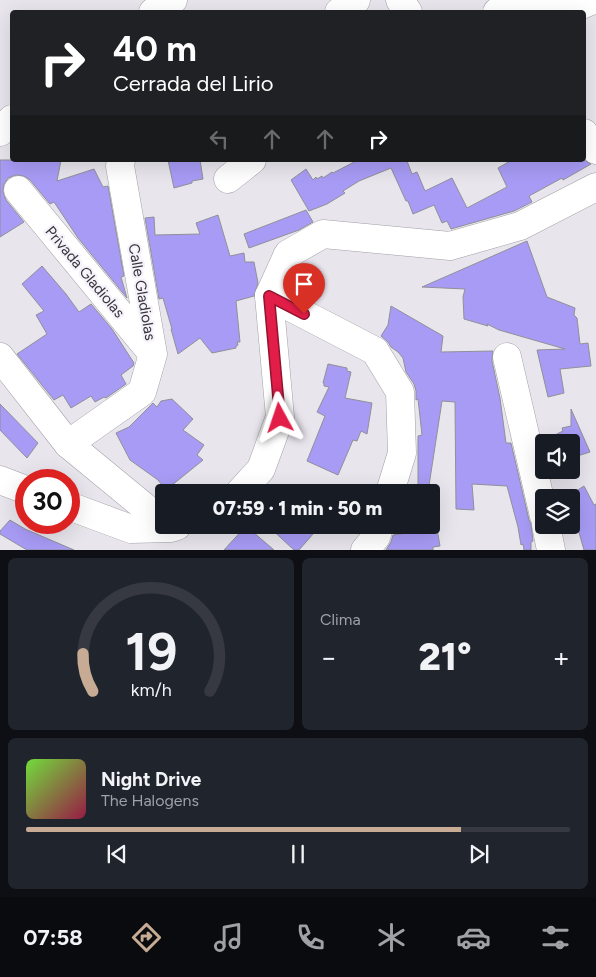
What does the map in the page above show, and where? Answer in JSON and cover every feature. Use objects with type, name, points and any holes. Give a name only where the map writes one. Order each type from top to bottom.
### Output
[{"type":"street","points":[[156,10],[173,0]]},
{"type":"street","points":[[342,10],[356,0]]},
{"type":"street","points":[[511,10],[545,5],[580,6],[593,0]]},
{"type":"street","points":[[0,132],[10,121]]},
{"type":"street","points":[[586,136],[596,150]]},
{"type":"street","name":"Calle Gladiolas","points":[[68,444],[142,392],[153,354],[121,162]]},
{"type":"street","points":[[228,179],[249,162]]},
{"type":"street","points":[[247,484],[261,469],[280,418],[269,296],[288,254],[323,234],[450,246],[520,226],[596,187]]},
{"type":"street","name":"Privada Gladiolas","points":[[18,190],[153,354]]},
{"type":"street","points":[[269,296],[375,351],[400,392],[402,453],[392,484]]},
{"type":"street","points":[[0,357],[68,444],[155,512]]},
{"type":"street","points":[[507,357],[538,489]]},
{"type":"street","points":[[0,480],[15,486]]},
{"type":"street","points":[[80,510],[132,529],[155,527]]},
{"type":"street","points":[[366,550],[377,534]]},
{"type":"street","points":[[548,534],[551,550]]},
{"type":"building","points":[[0,160],[10,160],[10,162],[61,162],[57,181],[94,169],[103,187],[108,186],[124,276],[121,277],[127,298],[78,238],[54,202],[50,204],[30,180],[24,176],[16,175],[8,178],[4,184],[3,192],[6,200],[24,222],[0,237]]},
{"type":"building","points":[[586,161],[591,164],[529,196],[532,202],[514,211],[451,229],[447,221],[442,223],[434,205],[413,214],[391,168],[359,181],[343,191],[345,193],[327,204],[309,211],[291,180],[306,169],[313,180],[316,177],[317,179],[322,176],[323,178],[354,162],[407,162],[412,174],[417,172],[425,191],[452,178],[467,208],[507,187],[498,168],[508,162]]},
{"type":"building","points":[[168,162],[200,162],[203,179],[174,188]]},
{"type":"building","points":[[306,210],[313,222],[299,230],[249,248],[244,234]]},
{"type":"building","points":[[218,215],[230,256],[244,253],[245,262],[254,262],[258,283],[254,296],[236,301],[240,342],[237,342],[236,348],[212,353],[200,338],[178,354],[163,298],[159,299],[145,218],[154,217],[155,235],[200,234],[196,223]]},
{"type":"building","points":[[527,241],[547,297],[575,308],[574,315],[577,318],[580,344],[588,343],[591,366],[560,369],[564,393],[548,397],[537,350],[565,349],[499,330],[487,324],[488,326],[464,319],[463,297],[465,289],[422,287]]},
{"type":"building","points":[[42,266],[79,312],[91,304],[112,329],[134,363],[133,366],[121,375],[126,384],[106,398],[104,397],[95,402],[91,396],[71,408],[63,395],[54,400],[17,354],[47,334],[36,315],[44,311],[22,284]]},
{"type":"building","points":[[391,306],[443,336],[441,352],[493,351],[492,361],[500,398],[506,443],[511,443],[531,524],[533,541],[531,542],[531,550],[524,550],[523,544],[521,545],[507,486],[472,484],[474,510],[456,509],[455,402],[442,401],[429,484],[418,484],[418,436],[422,435],[418,399],[416,400],[414,384],[406,372],[403,358],[381,336],[388,325]]},
{"type":"building","points":[[328,364],[347,368],[347,371],[351,372],[345,398],[372,403],[367,434],[361,431],[357,441],[353,440],[338,475],[307,461],[325,416],[317,412],[329,387],[324,386],[323,383]]},
{"type":"building","points":[[172,399],[193,419],[183,430],[204,445],[197,455],[203,460],[173,484],[161,484],[130,460],[116,433],[129,427],[153,403],[157,407],[161,401]]},
{"type":"building","points":[[0,404],[38,443],[27,458],[0,430]]},
{"type":"building","points":[[571,409],[590,452],[580,455],[580,434],[557,434],[563,431],[562,428],[571,426]]},
{"type":"building","points":[[584,486],[594,505],[596,504],[596,550],[584,550],[579,534],[579,489]]},
{"type":"building","points":[[10,520],[15,523],[15,534],[37,534],[74,550],[27,550],[0,534],[0,531]]},
{"type":"building","points":[[239,534],[255,534],[274,550],[224,550]]},
{"type":"building","points":[[277,534],[313,534],[299,550],[294,550]]},
{"type":"building","points":[[438,534],[440,546],[433,547],[433,550],[386,550],[393,535]]},
{"type":"route","points":[[280,418],[269,296],[304,314]]}]
